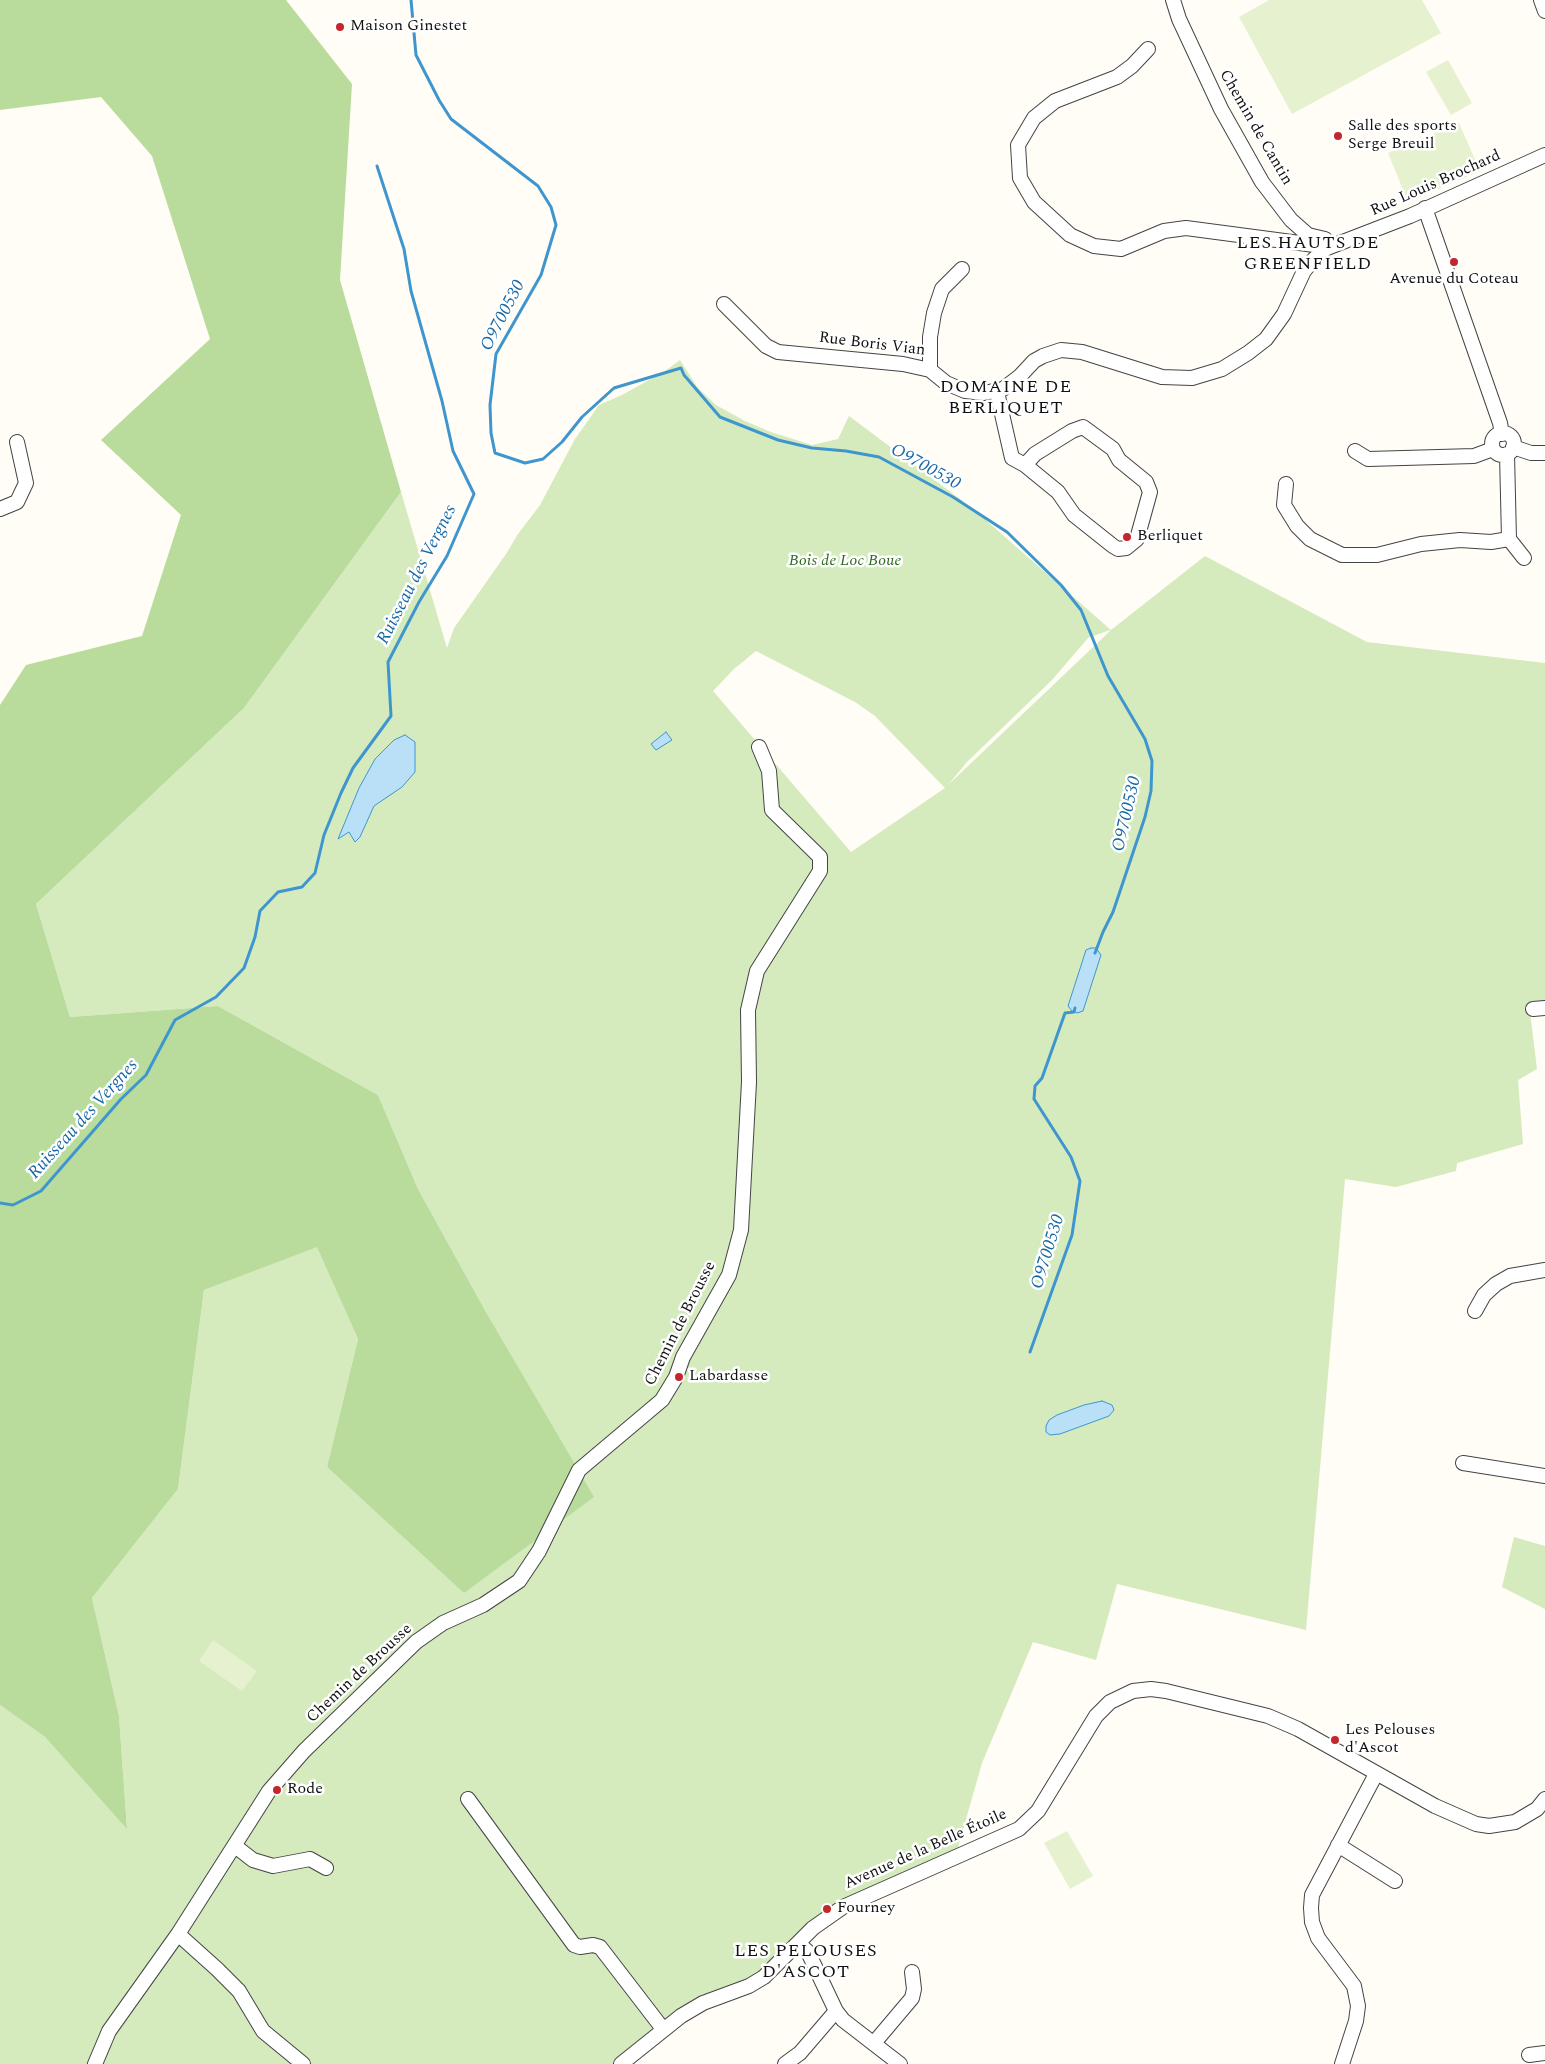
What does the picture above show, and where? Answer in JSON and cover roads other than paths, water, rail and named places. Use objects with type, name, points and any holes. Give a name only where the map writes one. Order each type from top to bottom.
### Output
[{"type":"street","name":"Chemin de Cantin","points":[[1173,0],[1179,20],[1221,108],[1262,182],[1291,220],[1300,228],[1308,234],[1340,244]]},
{"type":"street","points":[[1541,0],[1545,11]]},
{"type":"street","points":[[1148,50],[1132,66],[1117,77],[1055,101],[1034,118],[1018,145],[1020,178],[1034,202],[1070,235],[1094,246],[1121,249],[1164,231],[1180,228],[1322,246],[1340,244]]},
{"type":"street","name":"Rue Louis Brochard","points":[[1340,244],[1545,155]]},
{"type":"street","points":[[1425,208],[1500,423],[1502,434]]},
{"type":"street","points":[[1025,466],[1036,454],[1072,431],[1083,427],[1113,449],[1119,460],[1149,486],[1150,492],[1137,539],[1126,548],[1118,549],[1113,546],[1074,515],[1058,492],[1012,458],[997,392],[1011,383],[1034,361],[1042,356],[1061,350],[1082,352],[1162,377],[1192,378],[1222,369],[1266,339],[1284,314],[1304,270],[1327,248],[1340,244]]},
{"type":"street","points":[[930,370],[930,337],[934,313],[942,289],[962,269]]},
{"type":"street","name":"Rue Boris Vian","points":[[724,304],[766,346],[778,352],[903,364],[930,370],[956,389],[974,393],[997,392]]},
{"type":"street","points":[[1493,449],[1494,439],[1502,434]]},
{"type":"street","points":[[1502,434],[1511,438],[1509,538],[1524,558]]},
{"type":"street","points":[[0,509],[17,502],[26,484],[18,442]]},
{"type":"street","points":[[1355,450],[1368,459],[1474,456],[1493,449]]},
{"type":"street","points":[[1493,449],[1500,455],[1510,451],[1545,453]]},
{"type":"street","points":[[1286,484],[1284,505],[1296,526],[1310,539],[1342,555],[1376,555],[1421,544],[1460,540],[1491,542],[1509,538]]},
{"type":"street","name":"Chemin de Brousse","points":[[95,2064],[109,2031],[178,1934],[270,1791],[304,1751],[416,1642],[443,1623],[483,1604],[519,1581],[539,1551],[578,1470],[662,1400],[676,1377],[683,1357],[729,1275],[741,1230],[749,1082],[748,1010],[757,971],[820,871],[820,857],[772,810],[768,772],[759,747]]},
{"type":"street","points":[[1475,1311],[1484,1295],[1496,1284],[1510,1276],[1545,1270]]},
{"type":"street","points":[[1463,1464],[1545,1476]]},
{"type":"street","name":"Avenue de la Belle Étoile","points":[[620,2064],[663,2029],[700,2005],[758,1981],[776,1967],[798,1943],[824,1920],[850,1903],[1019,1829],[1038,1811],[1102,1709],[1117,1698],[1134,1691],[1151,1689],[1166,1691],[1268,1716],[1298,1729],[1435,1806],[1463,1819],[1489,1826],[1515,1822],[1537,1809],[1545,1799]]},
{"type":"street","points":[[1342,2064],[1356,2020],[1358,2006],[1356,1994],[1354,1986],[1318,1938],[1312,1922],[1310,1908],[1312,1895],[1376,1774]]},
{"type":"street","points":[[469,1806],[574,1945],[580,1947],[593,1945],[600,1947],[663,2029]]},
{"type":"street","points":[[1338,1845],[1395,1881]]},
{"type":"street","points":[[235,1846],[253,1860],[273,1866],[310,1859],[326,1868]]},
{"type":"street","points":[[178,1934],[239,1991],[264,2031],[303,2064]]},
{"type":"street","points":[[798,1943],[808,1952],[836,2011],[843,2020],[900,2064]]},
{"type":"street","points":[[874,2043],[912,1998],[914,1988],[912,1972]]},
{"type":"street","points":[[785,2064],[800,2054],[836,2011]]},
{"type":"street","points":[[1529,2055],[1545,2053]]},
{"type":"water","points":[[666,732],[672,740],[656,750],[651,744]]},
{"type":"water","points":[[405,735],[415,742],[415,772],[402,787],[374,806],[360,837],[355,842],[349,832],[338,839],[359,788],[375,759],[394,740]]},
{"type":"water","points":[[1096,948],[1101,955],[1083,1011],[1077,1013],[1068,1006],[1086,950]]},
{"type":"water","points":[[1102,1401],[1112,1405],[1114,1410],[1109,1416],[1060,1434],[1050,1435],[1046,1432],[1049,1420],[1057,1415],[1084,1405]]},
{"type":"waterway","name":"O9700530","points":[[411,0],[416,55],[451,119],[538,186],[551,207],[556,225],[541,275],[496,354],[490,405],[491,433],[495,453],[525,463],[543,459],[562,442],[582,417],[614,388],[681,368],[684,375],[720,417],[778,440],[812,448],[846,451],[879,457],[953,497],[1007,532],[1061,585],[1081,610],[1108,676],[1145,739],[1152,761],[1151,791],[1145,817],[1113,912],[1095,953]]},
{"type":"waterway","name":"Ruisseau des Vergnes","points":[[0,1203],[13,1205],[41,1191],[121,1099],[146,1075],[175,1020],[216,997],[244,968],[255,937],[260,911],[278,892],[302,887],[315,873],[324,835],[353,768],[391,716],[388,662],[419,602],[447,556],[474,494],[453,451],[442,401],[411,291],[404,249],[377,166]]},
{"type":"waterway","name":"O9700530","points":[[1030,1352],[1072,1235],[1080,1181],[1071,1157],[1034,1099],[1035,1086],[1042,1078],[1065,1013],[1074,1012],[1075,1008]]},
{"type":"place","name":"Maison Ginestet","points":[[340,27]]},
{"type":"place","name":"Salle des sports Serge Breuil","points":[[1338,136]]},
{"type":"place","name":"Avenue du Coteau","points":[[1454,262]]},
{"type":"place","name":"Berliquet","points":[[1127,537]]},
{"type":"place","name":"Labardasse","points":[[679,1377]]},
{"type":"place","name":"Les Pelouses d'Ascot","points":[[1335,1740]]},
{"type":"place","name":"Rode","points":[[277,1790]]},
{"type":"place","name":"Fourney","points":[[827,1909]]},
{"type":"district","name":"LES HAUTS DE GREENFIELD","points":[[1308,254]]},
{"type":"district","name":"DOMAINE DE BERLIQUET","points":[[1006,398]]},
{"type":"district","name":"LES PELOUSES D'ASCOT","points":[[806,1962]]},
{"type":"park label","name":"Bois de Loc Boue","points":[[845,562]]}]
